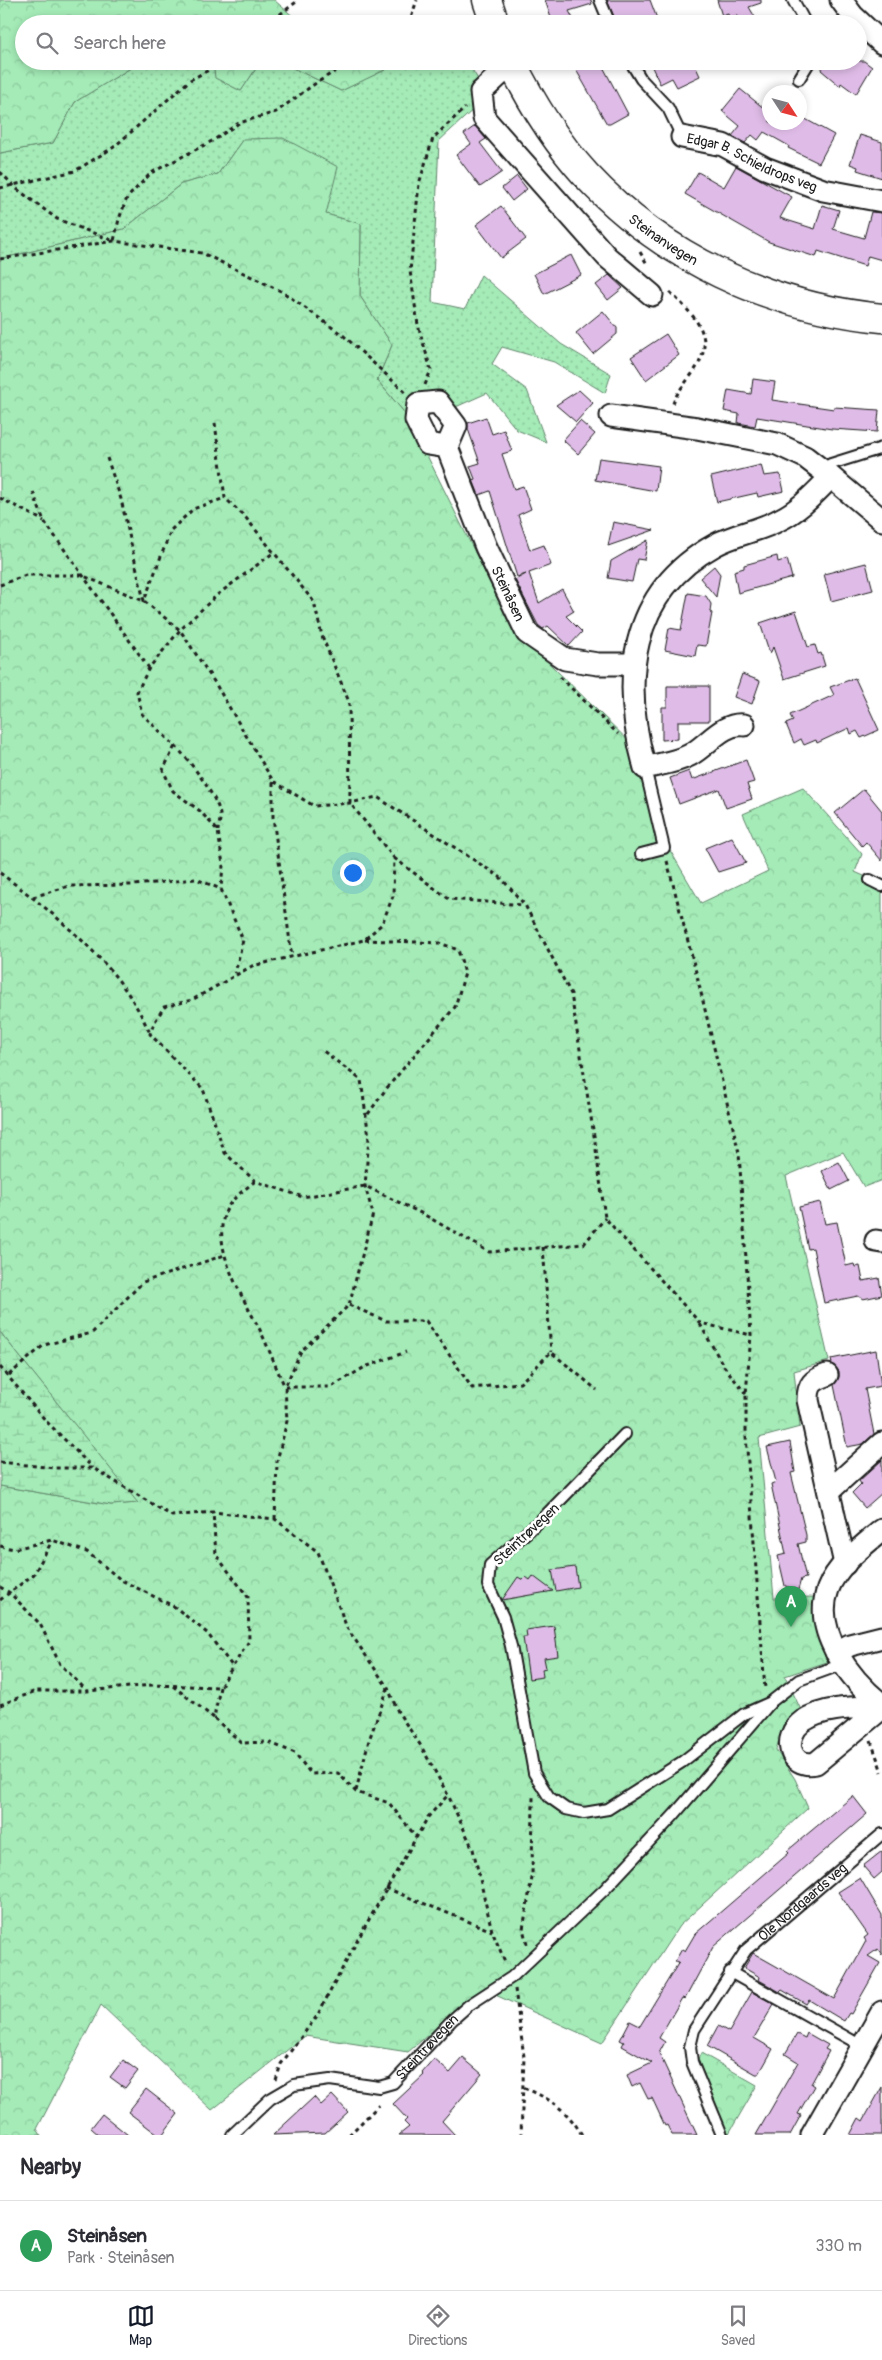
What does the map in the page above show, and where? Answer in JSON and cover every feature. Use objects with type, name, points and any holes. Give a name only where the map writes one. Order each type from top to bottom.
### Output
[{"type":"main road","points":[[487,0],[491,15]]},
{"type":"main road","name":"Steinanvegen","points":[[515,70],[547,125],[585,174],[626,212],[675,248],[700,264],[768,295],[822,309],[882,318]]},
{"type":"street","points":[[867,30],[882,43]]},
{"type":"street","name":"Steinanvegen","points":[[481,92],[503,70]]},
{"type":"street","points":[[481,92],[484,118],[607,257],[659,291]]},
{"type":"street","name":"Edgar B. Schieldrops veg","points":[[682,137],[722,145],[766,168],[823,190],[882,201]]},
{"type":"street","points":[[438,402],[456,426],[447,447],[428,444],[416,420],[418,404],[438,402]]},
{"type":"street","points":[[611,416],[667,423],[777,444],[805,457],[882,520]]},
{"type":"street","name":"Steinåsen","points":[[447,447],[486,547],[527,633],[565,659],[598,664],[633,664]]},
{"type":"street","points":[[744,725],[736,724],[727,728],[690,755],[645,768],[632,710],[633,664],[641,631],[649,612],[670,582],[683,568],[715,545],[778,521],[794,512],[806,503],[826,473]]},
{"type":"street","points":[[827,1375],[814,1380],[810,1385],[808,1400],[845,1564]]},
{"type":"street","points":[[828,1491],[882,1443]]},
{"type":"street","points":[[882,1530],[845,1564],[831,1583],[825,1600],[827,1629],[840,1658],[867,1693],[882,1707]]},
{"type":"street","points":[[840,1658],[850,1645],[882,1637]]},
{"type":"street","points":[[882,1707],[816,1763],[803,1763],[791,1751],[789,1740],[802,1721],[839,1709],[882,1707]]},
{"type":"street","points":[[812,2135],[882,2012]]},
{"type":"lane","points":[[600,0],[606,15]]},
{"type":"lane","points":[[793,0],[801,15]]},
{"type":"lane","name":"Edgar B. Schieldrops veg","points":[[636,70],[641,79],[668,108],[682,137]]},
{"type":"lane","points":[[799,79],[804,70]]},
{"type":"lane","points":[[826,473],[831,464],[882,448]]},
{"type":"lane","points":[[641,854],[664,848],[645,768]]},
{"type":"lane","points":[[870,880],[882,886]]},
{"type":"lane","name":"Steintrøvegen","points":[[625,1434],[542,1519],[490,1565],[488,1585],[503,1617],[511,1646],[534,1773],[549,1797],[566,1809],[584,1813],[608,1809],[682,1762],[744,1714],[772,1701]]},
{"type":"lane","name":"Steintrøvegen","points":[[232,2135],[270,2099],[294,2085],[330,2080],[379,2087],[393,2083],[452,2020],[475,2001],[512,1978],[605,1889],[674,1815],[772,1701],[799,1680],[840,1658]]},
{"type":"lane","name":"Ole Nordgaards veg","points":[[722,2135],[692,2062],[690,2047],[694,2030],[746,1950],[881,1836]]},
{"type":"lane","points":[[730,1972],[862,2046]]},
{"type":"path","points":[[278,15],[299,0]]},
{"type":"path","points":[[412,15],[417,0]]},
{"type":"path","points":[[0,188],[75,171],[114,147],[190,80],[208,70]]},
{"type":"path","points":[[114,241],[118,219],[127,198],[151,173],[214,140],[239,123],[276,112],[337,70]]},
{"type":"path","points":[[0,172],[13,185],[57,219],[114,241],[202,253],[283,292],[344,336],[418,404],[430,370],[418,325],[410,271],[419,184],[433,138],[481,92]]},
{"type":"path","points":[[0,259],[114,241]]},
{"type":"path","points":[[639,250],[648,266]]},
{"type":"path","points":[[659,291],[700,325],[704,337],[704,352],[699,364],[674,397],[667,423]]},
{"type":"path","points":[[215,423],[225,498],[246,518],[314,602],[322,636],[350,702],[350,803],[394,858],[449,899],[525,905]]},
{"type":"path","points":[[107,458],[121,499],[144,601]]},
{"type":"path","points":[[33,492],[44,521],[149,668]]},
{"type":"path","points":[[0,498],[44,521]]},
{"type":"path","points":[[144,601],[171,530],[193,509],[225,498]]},
{"type":"path","points":[[235,974],[243,940],[221,889],[223,865],[218,831],[220,814],[207,788],[192,765],[142,714],[137,692],[149,668],[180,630],[217,595],[273,553]]},
{"type":"path","points":[[0,584],[26,575],[81,575],[144,601],[180,630],[215,683],[274,781],[314,806],[350,803],[377,797],[500,877],[525,905],[570,994],[595,1142],[605,1218],[700,1323],[723,1366],[746,1394]]},
{"type":"path","points":[[175,746],[163,770],[173,790],[200,811],[218,831]]},
{"type":"path","points":[[274,781],[273,817],[292,957]]},
{"type":"path","points":[[664,848],[739,1153],[751,1335],[746,1394],[746,1436],[764,1689],[772,1701]]},
{"type":"path","points":[[364,940],[382,924],[393,896],[394,858]]},
{"type":"path","points":[[0,873],[34,897],[96,954],[134,1001],[150,1034],[203,1089],[225,1153],[255,1181],[303,1197],[366,1186],[423,1214],[489,1252],[584,1244],[605,1218]]},
{"type":"path","points":[[34,897],[69,886],[134,885],[196,879],[221,889]]},
{"type":"path","points":[[150,1034],[154,1023],[164,1007],[192,1000],[252,966],[364,940],[440,943],[458,950],[465,973],[456,1007],[386,1089],[366,1117]]},
{"type":"path","points":[[284,1387],[301,1351],[348,1305],[373,1214],[366,1186],[369,1137],[360,1080],[322,1050]]},
{"type":"path","points":[[255,1181],[229,1204],[222,1229],[225,1255],[236,1287],[260,1330],[284,1387],[287,1421],[277,1461],[275,1519]]},
{"type":"path","points":[[543,1247],[551,1352],[597,1390]]},
{"type":"path","points":[[9,1375],[44,1345],[92,1333],[143,1282],[225,1255]]},
{"type":"path","points":[[348,1305],[386,1322],[426,1320],[472,1388],[520,1383],[551,1352]]},
{"type":"path","points":[[700,1323],[751,1335]]},
{"type":"path","points":[[284,1387],[331,1387],[366,1367],[406,1352]]},
{"type":"path","points":[[0,1367],[9,1375],[47,1422],[93,1468],[172,1516],[213,1512],[275,1519],[318,1552],[347,1628],[388,1688],[398,1712],[421,1746],[448,1795],[473,1850],[492,1931],[512,1978],[519,2007],[524,2057],[522,2135]]},
{"type":"path","points":[[0,1462],[54,1468],[93,1468]]},
{"type":"path","points":[[213,1512],[216,1555],[248,1597],[249,1641],[220,1687],[214,1718]]},
{"type":"path","points":[[0,1546],[14,1549],[52,1540],[88,1552],[121,1580],[175,1606],[207,1633],[234,1667]]},
{"type":"path","points":[[0,1600],[34,1574],[52,1540]]},
{"type":"path","points":[[0,1587],[10,1593],[40,1624],[60,1664],[87,1691]]},
{"type":"path","points":[[0,1705],[36,1691],[87,1691],[152,1685],[220,1687]]},
{"type":"path","points":[[172,1685],[214,1718],[242,1744],[268,1742],[295,1753],[311,1774],[338,1772],[356,1792],[389,1803],[417,1838]]},
{"type":"path","points":[[356,1792],[369,1740],[388,1688]]},
{"type":"path","points":[[863,1724],[877,1754],[882,1772]]},
{"type":"path","points":[[534,1773],[532,1878],[523,1929],[525,1939],[534,1958]]},
{"type":"path","points":[[270,2099],[281,2064],[317,2016],[386,1888],[428,1817],[448,1795]]},
{"type":"path","points":[[386,1888],[492,1931]]},
{"type":"path","points":[[524,2088],[553,2101],[562,2109],[582,2135]]},
{"type":"path","points":[[349,2135],[379,2105]]},
{"type":"green space","points":[[0,0],[274,0],[292,15],[15,15],[15,70],[127,70],[75,102],[53,143],[0,153]]},
{"type":"green space","points":[[127,70],[215,70],[216,78],[241,91],[255,70],[297,70],[341,91],[384,70],[472,70],[488,96],[439,141],[432,302],[465,309],[481,275],[561,344],[611,374],[605,393],[554,362],[502,347],[492,364],[527,390],[546,442],[517,430],[487,393],[458,406],[408,417],[377,380],[392,345],[360,296],[361,224],[326,214],[243,139],[218,174],[181,184],[124,229],[0,259],[0,153],[53,143],[75,102]]},
{"type":"green space","points":[[214,70],[255,70],[241,91],[215,78]]},
{"type":"green space","points":[[297,70],[385,70],[341,91]]},
{"type":"green space","points":[[283,138],[338,167],[326,214],[361,224],[360,296],[392,345],[377,380],[408,417],[512,627],[641,753],[661,835],[701,903],[768,871],[743,814],[803,788],[862,854],[855,872],[882,884],[882,1180],[864,1187],[843,1152],[786,1176],[829,1361],[794,1371],[800,1427],[759,1438],[774,1598],[817,1597],[830,1661],[785,1676],[801,1710],[783,1725],[776,1750],[795,1779],[808,1808],[679,1926],[602,2043],[482,1989],[408,2052],[305,2036],[212,2110],[101,2005],[37,2129],[41,2135],[0,2135],[0,1486],[111,1505],[137,1503],[0,1332],[0,259],[124,229],[181,184],[218,174],[243,139]]},
{"type":"green space","points":[[0,1332],[138,1503],[111,1505],[0,1486]]},
{"type":"green space","points":[[701,2053],[757,2085],[728,2135],[699,2069],[697,2061]]},
{"type":"building","points":[[545,0],[591,0],[592,4],[569,11],[571,15],[550,15]]},
{"type":"building","points":[[607,0],[650,0],[656,15],[613,15]]},
{"type":"building","points":[[717,0],[761,0],[761,3],[749,7],[754,15],[722,15]]},
{"type":"building","points":[[867,63],[872,67],[856,94],[841,83],[840,86],[821,70],[867,70]]},
{"type":"building","points":[[576,70],[605,70],[628,114],[607,124]]},
{"type":"building","points":[[653,70],[697,70],[700,76],[677,87],[672,78],[660,84]]},
{"type":"building","points":[[740,89],[762,107],[762,130],[807,130],[807,120],[834,135],[819,163],[788,148],[789,146],[764,132],[758,140],[752,135],[745,143],[732,136],[740,126],[722,111]]},
{"type":"building","points":[[475,126],[486,139],[480,143],[502,172],[480,187],[456,155],[471,144],[464,134]]},
{"type":"building","points":[[860,135],[882,142],[882,178],[857,170],[858,167],[850,164]]},
{"type":"building","points":[[736,166],[792,197],[780,218],[815,229],[822,205],[839,210],[833,229],[864,238],[871,212],[882,213],[882,260],[868,256],[865,266],[818,251],[816,257],[769,242],[685,194],[698,172],[724,187]]},
{"type":"building","points":[[517,176],[527,189],[512,201],[502,188]]},
{"type":"building","points":[[501,206],[526,239],[501,258],[476,225]]},
{"type":"building","points":[[571,255],[581,275],[544,294],[534,274]]},
{"type":"building","points":[[609,275],[623,288],[608,300],[596,285]]},
{"type":"building","points":[[603,311],[617,328],[617,334],[593,354],[576,333]]},
{"type":"building","points":[[666,334],[679,355],[646,380],[631,357]]},
{"type":"building","points":[[753,379],[775,382],[772,400],[834,409],[834,407],[879,410],[877,432],[832,429],[757,417],[755,426],[738,423],[739,414],[724,411],[728,390],[751,394]]},
{"type":"building","points":[[579,390],[593,403],[576,422],[556,405]]},
{"type":"building","points":[[486,417],[492,434],[504,430],[512,451],[502,454],[514,489],[523,486],[531,509],[518,515],[530,550],[544,545],[551,565],[529,573],[539,603],[562,589],[574,611],[566,616],[582,632],[569,646],[548,626],[543,629],[538,625],[515,580],[526,574],[517,577],[490,491],[479,495],[473,480],[475,479],[470,466],[480,463],[468,429],[468,423]]},
{"type":"building","points":[[580,421],[595,434],[578,454],[563,440]]},
{"type":"building","points":[[599,458],[659,466],[656,491],[595,480]]},
{"type":"building","points":[[761,465],[764,476],[780,474],[784,491],[758,497],[757,493],[717,502],[711,477]]},
{"type":"building","points":[[613,522],[654,530],[608,546]]},
{"type":"building","points":[[648,540],[644,560],[637,559],[632,582],[608,578],[611,561]]},
{"type":"building","points":[[777,556],[778,562],[787,559],[792,578],[738,593],[734,571],[744,568],[744,565]]},
{"type":"building","points":[[866,563],[873,590],[831,601],[824,574]]},
{"type":"building","points":[[714,566],[720,574],[716,597],[700,578]]},
{"type":"building","points":[[688,593],[706,596],[711,604],[710,612],[712,613],[706,646],[697,645],[695,656],[665,650],[669,628],[681,630]]},
{"type":"building","points":[[796,611],[808,647],[815,645],[818,654],[821,653],[825,666],[784,679],[773,647],[770,654],[760,623]]},
{"type":"building","points":[[742,674],[760,681],[752,704],[734,697]]},
{"type":"building","points":[[855,678],[879,730],[861,738],[857,731],[851,734],[849,728],[817,743],[816,740],[804,745],[801,739],[794,743],[786,724],[793,721],[790,715],[834,695],[830,687]]},
{"type":"building","points":[[667,686],[709,686],[709,721],[678,721],[678,739],[662,740],[662,707],[667,707]]},
{"type":"building","points":[[746,760],[754,782],[747,784],[752,799],[726,808],[719,789],[679,804],[670,778],[689,771],[692,780]]},
{"type":"building","points":[[864,789],[882,811],[882,861],[866,842],[862,846],[835,813]]},
{"type":"building","points":[[732,837],[746,863],[718,872],[705,848]]},
{"type":"building","points":[[839,1162],[849,1181],[831,1190],[822,1171]]},
{"type":"building","points":[[820,1202],[825,1224],[837,1222],[846,1266],[854,1264],[855,1267],[860,1266],[863,1281],[879,1278],[882,1295],[863,1299],[858,1296],[824,1303],[813,1248],[808,1249],[799,1207]]},
{"type":"building","points":[[876,1350],[881,1386],[865,1389],[874,1434],[863,1444],[847,1447],[834,1385],[839,1377],[839,1371],[832,1364],[831,1359]]},
{"type":"building","points":[[790,1442],[795,1472],[791,1473],[806,1535],[806,1542],[798,1544],[806,1578],[801,1579],[798,1590],[785,1586],[778,1556],[786,1554],[771,1484],[776,1482],[767,1447]]},
{"type":"building","points":[[882,1460],[882,1493],[865,1508],[852,1493],[861,1484],[859,1481]]},
{"type":"building","points":[[575,1567],[578,1587],[556,1591],[552,1570]]},
{"type":"building","points":[[533,1576],[553,1591],[502,1600],[518,1577],[523,1580],[526,1577],[530,1580]]},
{"type":"building","points":[[554,1626],[558,1656],[544,1658],[546,1668],[542,1669],[543,1677],[529,1679],[523,1637],[527,1637],[526,1630]]},
{"type":"building","points":[[853,1796],[867,1814],[713,1947],[685,1999],[682,1998],[659,2038],[665,2042],[659,2053],[697,2135],[672,2135],[667,2125],[665,2126],[652,2098],[648,2099],[640,2083],[632,2087],[627,2075],[652,2063],[622,2046],[624,2042],[620,2040],[630,2021],[640,2026],[679,1962],[675,1961],[682,1949],[685,1951],[695,1934],[789,1853],[787,1851]]},
{"type":"building","points":[[882,1851],[882,1872],[874,1879],[863,1866]]},
{"type":"building","points":[[860,1878],[882,1915],[882,1955],[878,1949],[868,1956],[880,1963],[851,2014],[849,2013],[844,2021],[809,2000],[806,2004],[782,1990],[780,1992],[759,1980],[760,1977],[744,1968],[753,1953],[834,1999],[866,1941],[864,1938],[868,1935],[838,1892]]},
{"type":"building","points":[[752,1992],[774,2004],[754,2038],[773,2049],[759,2074],[707,2046],[718,2026],[729,2032]]},
{"type":"building","points":[[807,2033],[828,2045],[825,2049],[829,2051],[811,2084],[814,2086],[798,2114],[801,2115],[790,2135],[756,2135],[798,2062],[785,2054],[797,2034],[805,2038]]},
{"type":"building","points":[[463,2058],[482,2074],[442,2121],[455,2135],[399,2135],[409,2127],[404,2122],[407,2119],[393,2104],[424,2075],[422,2073],[434,2059],[450,2073]]},
{"type":"building","points":[[123,2060],[138,2071],[125,2088],[110,2077]]},
{"type":"building","points":[[882,2087],[882,2135],[850,2135],[859,2118],[863,2121]]},
{"type":"building","points":[[146,2089],[178,2114],[162,2135],[158,2135],[128,2112]]},
{"type":"building","points":[[332,2095],[348,2112],[325,2133],[273,2135],[314,2097],[321,2105]]},
{"type":"building","points":[[102,2114],[128,2135],[99,2135],[91,2128]]},
{"type":"place","name":"Steinåsen","points":[[791,1627]]}]
